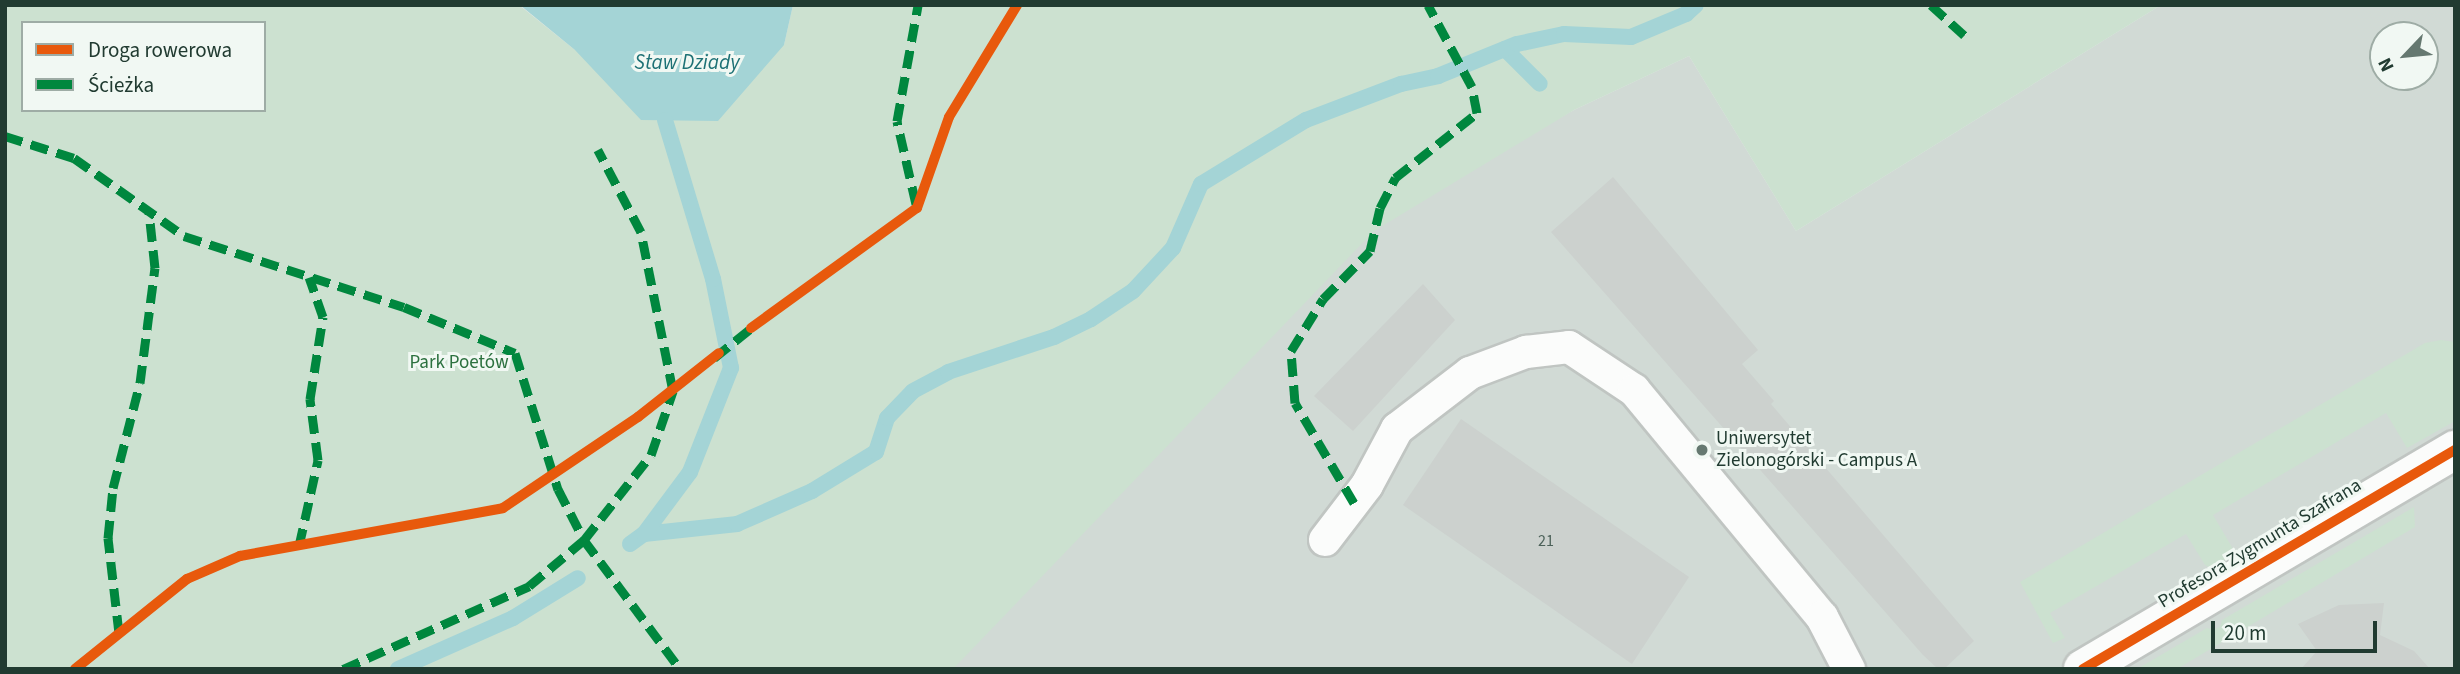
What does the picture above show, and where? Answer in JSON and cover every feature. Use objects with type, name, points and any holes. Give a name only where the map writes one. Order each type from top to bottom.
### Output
[{"type":"street","name":"Profesora Zygmunta Szafrana","points":[[2083,669],[2455,450]]},
{"type":"lane","points":[[1325,540],[1367,485],[1397,429],[1470,373],[1526,352],[1569,347],[1634,390],[1822,617],[1849,669]]},
{"type":"shaded area","name":"Uniwersytet Zielonogórski - Campus A","points":[[2161,5],[2455,5],[2455,669],[547,669],[1574,110],[1689,56],[1796,231]]},
{"type":"green space","name":"Park Poetów","points":[[5,5],[519,5],[575,50],[784,45],[793,5],[2161,5],[1796,231],[1689,56],[1574,110],[1374,231],[953,669],[5,669]]},
{"type":"green space","points":[[2441,340],[2455,342],[2455,421],[2407,448],[2386,413],[2213,515],[2233,549],[2231,556],[2211,568],[2205,565],[2186,534],[2050,613],[2065,638],[2053,643],[2020,582],[2425,343]]},
{"type":"green space","points":[[2414,507],[2415,527],[2177,669],[2137,669],[2207,628],[2213,630],[2220,627],[2222,620]]},
{"type":"water","name":"Staw Dziady","points":[[520,5],[793,5],[784,45],[718,121],[641,120],[575,50]]},
{"type":"building","points":[[1613,177],[1758,350],[1742,364],[1774,401],[1771,404],[1974,641],[1944,669],[1938,669],[1923,655],[1551,232]]},
{"type":"building","points":[[1423,284],[1455,320],[1353,431],[1314,396]]},
{"type":"building","points":[[1461,419],[1689,577],[1632,664],[1403,505]]},
{"type":"building","points":[[2384,603],[2380,635],[2414,651],[2430,669],[2301,669],[2317,651],[2298,624],[2339,605]]},
{"type":"waterway","points":[[644,534],[737,524],[812,491],[876,452],[887,418],[913,391],[948,372],[1054,337],[1091,319],[1133,291],[1173,248],[1201,184],[1306,120],[1401,84],[1438,76],[1517,44],[1564,34],[1631,37],[1686,14],[1696,5]]},
{"type":"waterway","points":[[1505,49],[1540,84]]},
{"type":"waterway","points":[[630,544],[644,534],[690,472],[731,368],[713,279],[665,120]]},
{"type":"waterway","points":[[398,669],[513,618],[578,578]]},
{"type":"marked path","points":[[916,204],[897,121],[918,5]]},
{"type":"marked path","points":[[1354,503],[1295,403],[1291,351],[1323,299],[1370,251],[1380,208],[1395,178],[1477,113],[1472,87],[1428,5]]},
{"type":"marked path","points":[[1931,5],[1964,35]]},
{"type":"marked path","points":[[5,136],[74,158],[184,236],[404,307],[515,353],[558,489],[584,540],[680,669]]},
{"type":"marked path","points":[[343,669],[529,586],[584,540],[651,455],[673,391],[641,232],[598,150]]},
{"type":"marked path","points":[[119,633],[108,538],[113,488],[140,383],[155,268],[149,212]]},
{"type":"marked path","points":[[299,546],[318,460],[310,399],[323,317],[309,277]]},
{"type":"marked path","points":[[714,358],[755,325]]},
{"type":"cycle path","points":[[751,328],[917,208],[949,117],[1017,5]]},
{"type":"cycle path","points":[[75,669],[187,579],[240,556],[503,508],[638,417],[719,353]]},
{"type":"cycle path","points":[[2083,669],[2455,450]]},
{"type":"place","name":"Uniwersytet Zielonogórski - Campus A","points":[[1702,450]]}]
